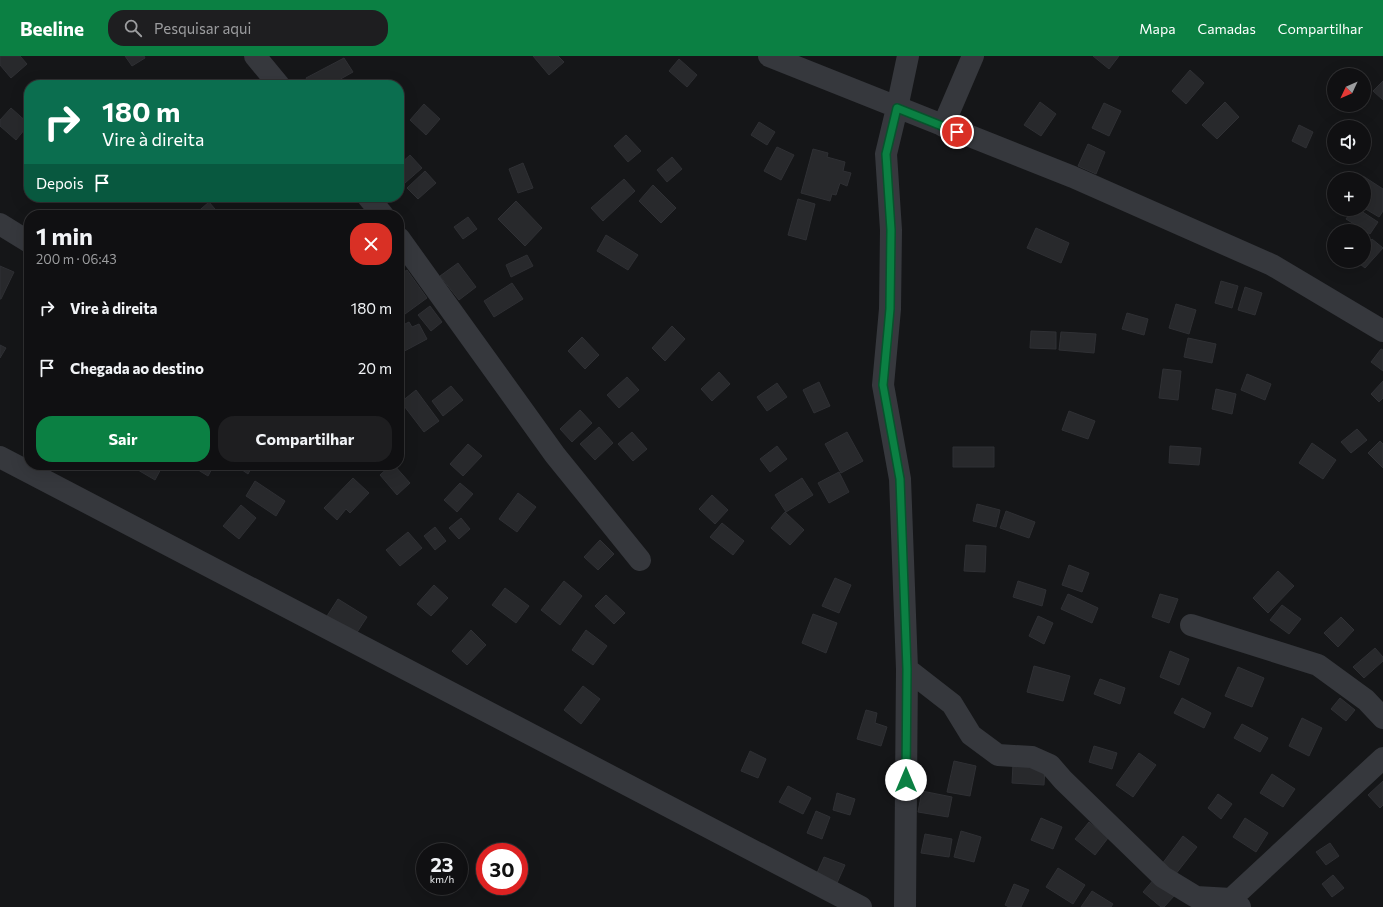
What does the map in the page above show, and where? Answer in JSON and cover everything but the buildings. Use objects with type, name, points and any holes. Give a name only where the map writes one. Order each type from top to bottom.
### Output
[{"type":"street","points":[[255,56],[275,80]]},
{"type":"street","points":[[769,56],[1073,178],[1272,265],[1383,331]]},
{"type":"street","points":[[905,907],[907,669],[900,479],[883,385],[890,309],[891,230],[886,154],[908,56]]},
{"type":"street","points":[[943,126],[973,56]]},
{"type":"street","points":[[372,202],[379,210]]},
{"type":"street","points":[[0,224],[24,239]]},
{"type":"street","points":[[404,245],[555,455],[640,560]]},
{"type":"street","points":[[0,457],[24,470]]},
{"type":"street","points":[[25,470],[861,907]]},
{"type":"street","points":[[1191,625],[1318,665],[1366,700],[1383,718]]},
{"type":"street","points":[[907,669],[952,704],[971,735],[998,755],[1032,757],[1050,765],[1063,780],[1163,877],[1196,897],[1236,903],[1383,758]]},
{"type":"route","points":[[906,780],[907,669],[900,479],[883,385],[890,309],[891,230],[886,154],[897,108],[957,132]]}]
